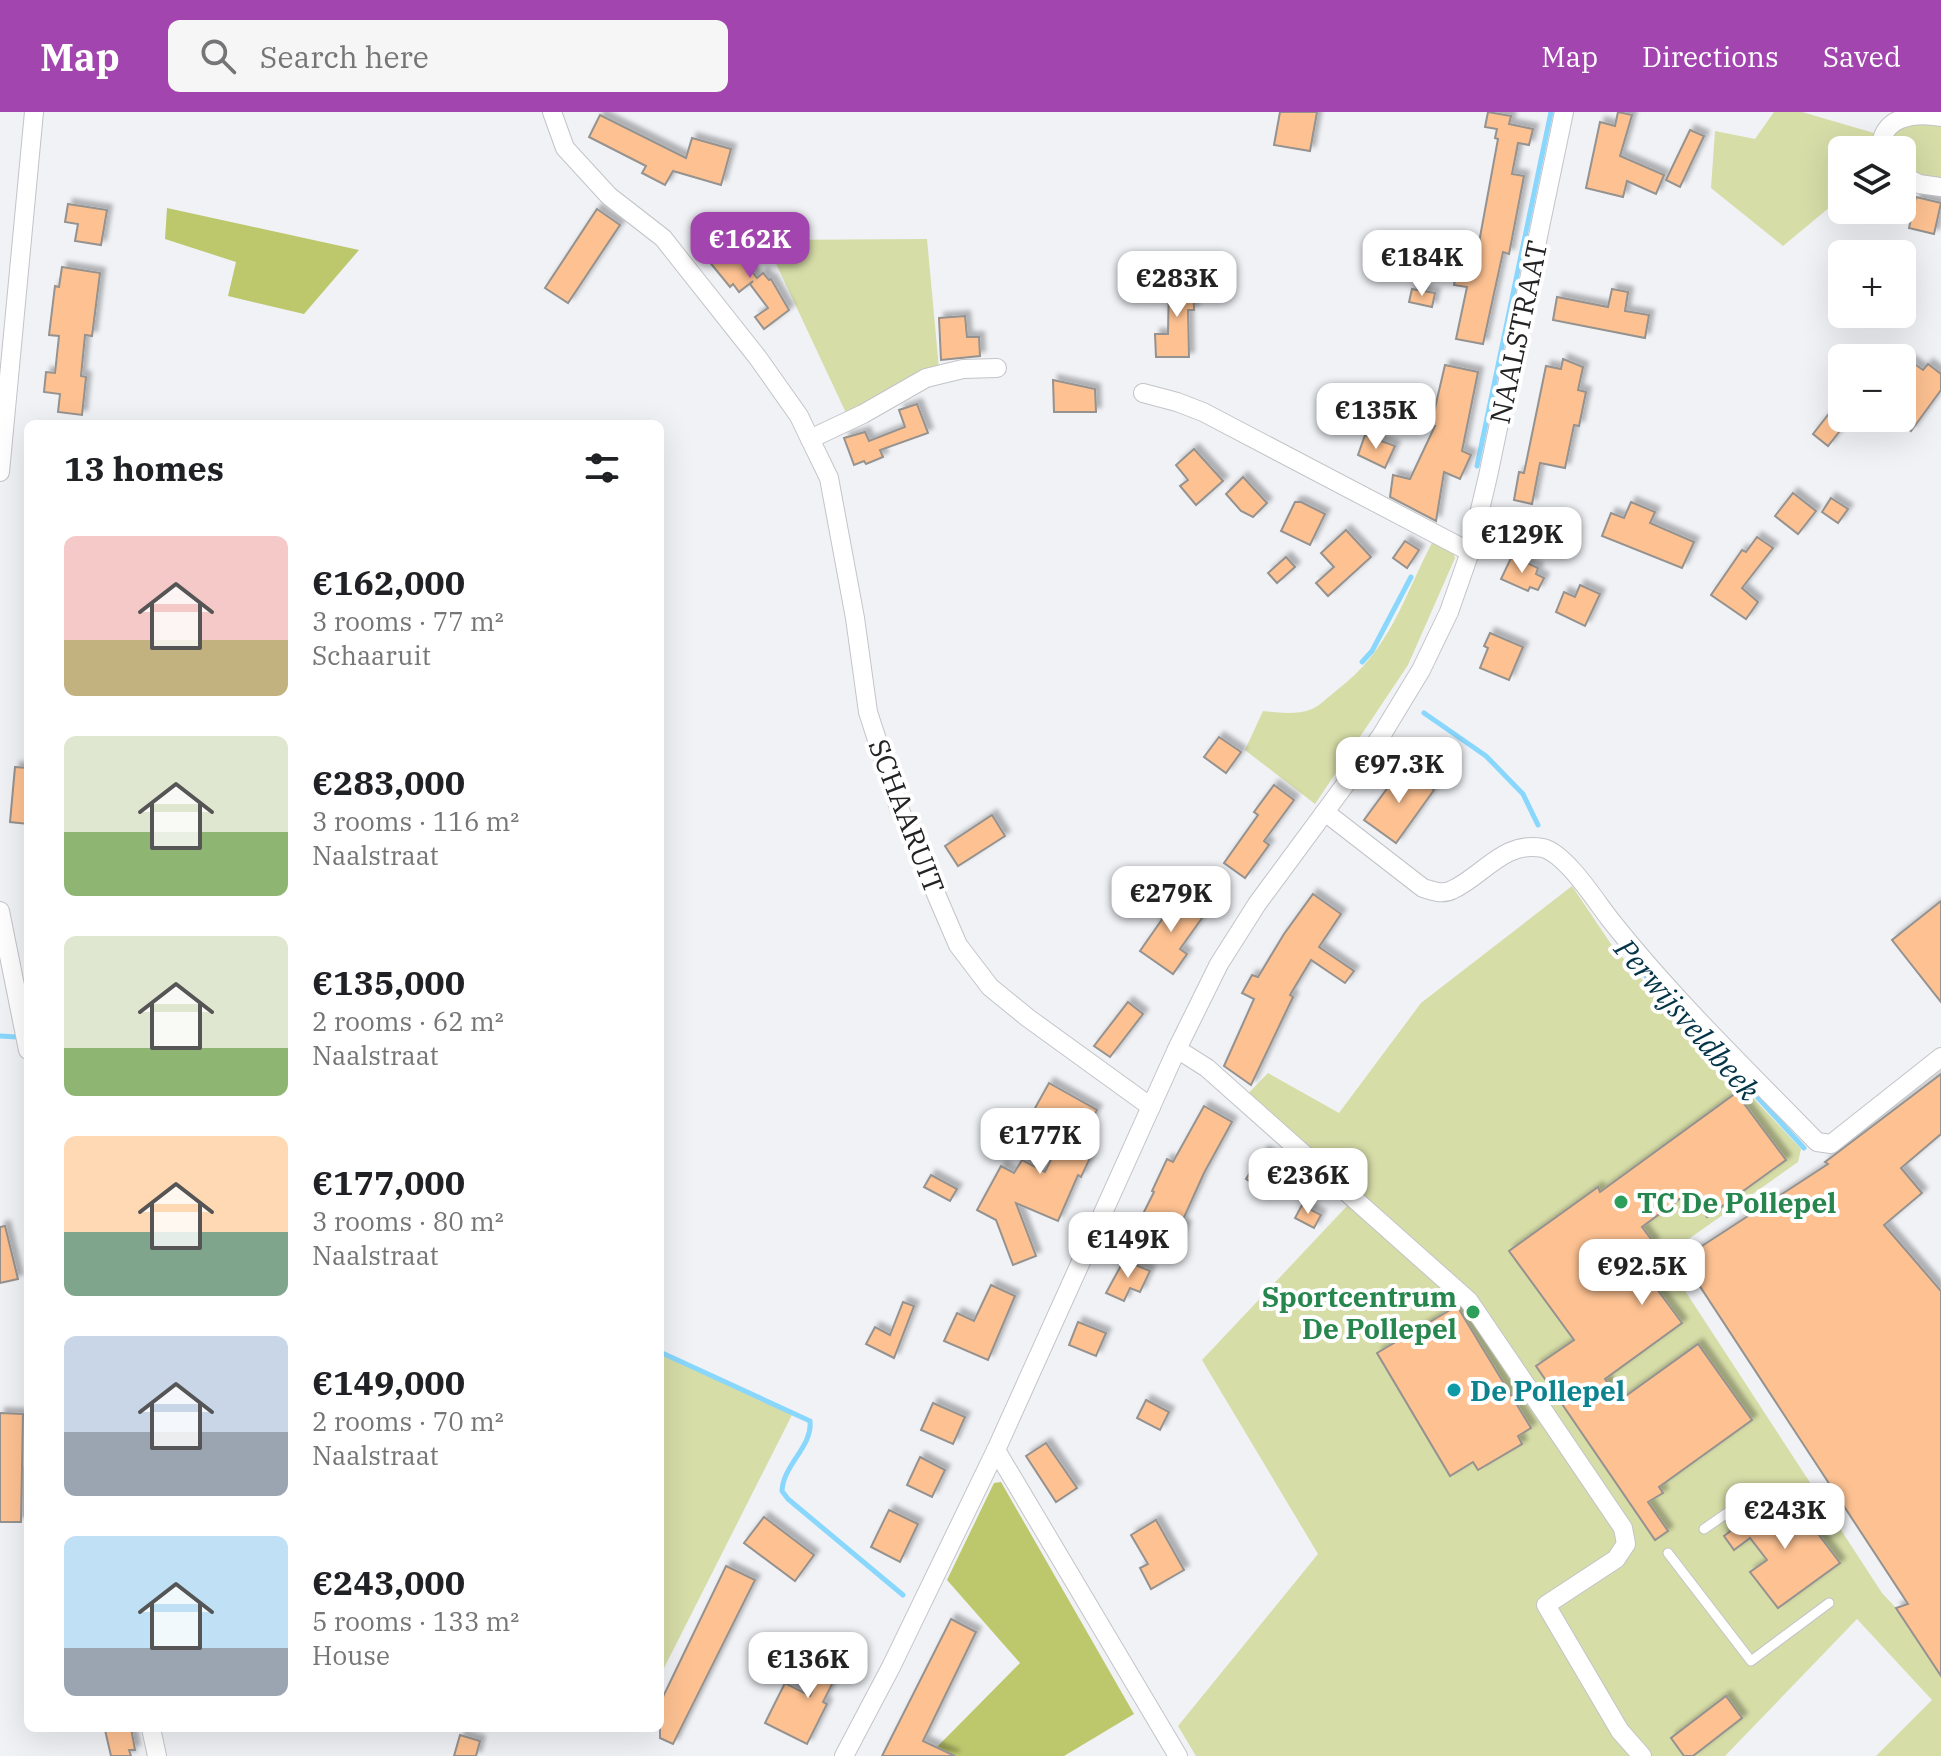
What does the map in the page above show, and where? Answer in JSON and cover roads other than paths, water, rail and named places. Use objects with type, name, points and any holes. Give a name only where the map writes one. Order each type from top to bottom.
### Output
[{"type":"street","points":[[0,472],[34,112]]},
{"type":"street","name":"SCHAARUIT","points":[[552,112],[565,148],[609,196],[663,238],[758,358],[799,416],[829,478],[855,618],[868,712],[899,808],[958,945],[999,995],[1151,1107]]},
{"type":"street","name":"NAALSTRAAT","points":[[844,1756],[996,1450],[1177,1049],[1219,964],[1257,904],[1381,736],[1421,670],[1449,612],[1470,552],[1564,112]]},
{"type":"street","points":[[1883,136],[1897,119],[1920,113],[1941,117]]},
{"type":"street","points":[[1916,182],[1941,187]]},
{"type":"street","points":[[810,439],[863,414],[926,378],[963,369],[997,368]]},
{"type":"street","points":[[1143,393],[1203,412],[1470,552]]},
{"type":"street","points":[[1325,812],[1423,888],[1437,893],[1451,891],[1490,862],[1518,848],[1545,849],[1566,864],[1664,984],[1817,1142],[1831,1144],[1941,1057]]},
{"type":"street","points":[[0,911],[24,1030]]},
{"type":"street","points":[[1177,1049],[1207,1068],[1469,1301],[1623,1528],[1626,1544],[1616,1559],[1546,1605],[1620,1731],[1642,1756]]},
{"type":"street","points":[[996,1450],[1178,1756]]},
{"type":"street","points":[[152,1732],[157,1756]]},
{"type":"lane","points":[[1704,1529],[1753,1495],[1765,1512]]},
{"type":"lane","points":[[1668,1553],[1751,1661],[1829,1603]]},
{"type":"waterway","name":"Perwijsveldbeek","points":[[1477,466],[1551,112]]},
{"type":"waterway","name":"Perwijsveldbeek","points":[[1362,662],[1372,651],[1411,577]]},
{"type":"waterway","name":"Perwijsveldbeek","points":[[1424,713],[1486,756],[1523,794],[1538,825]]},
{"type":"waterway","name":"Perwijsveldbeek","points":[[1645,975],[1804,1148]]},
{"type":"waterway","points":[[0,1036],[17,1037]]},
{"type":"waterway","points":[[664,1354],[810,1421],[807,1439],[787,1473],[782,1491],[903,1595]]},
{"type":"place","name":"TC De Pollepel","points":[[1621,1202]]},
{"type":"place","name":"Sportcentrum De Pollepel","points":[[1473,1312]]},
{"type":"place","name":"De Pollepel","points":[[1454,1390]]}]
